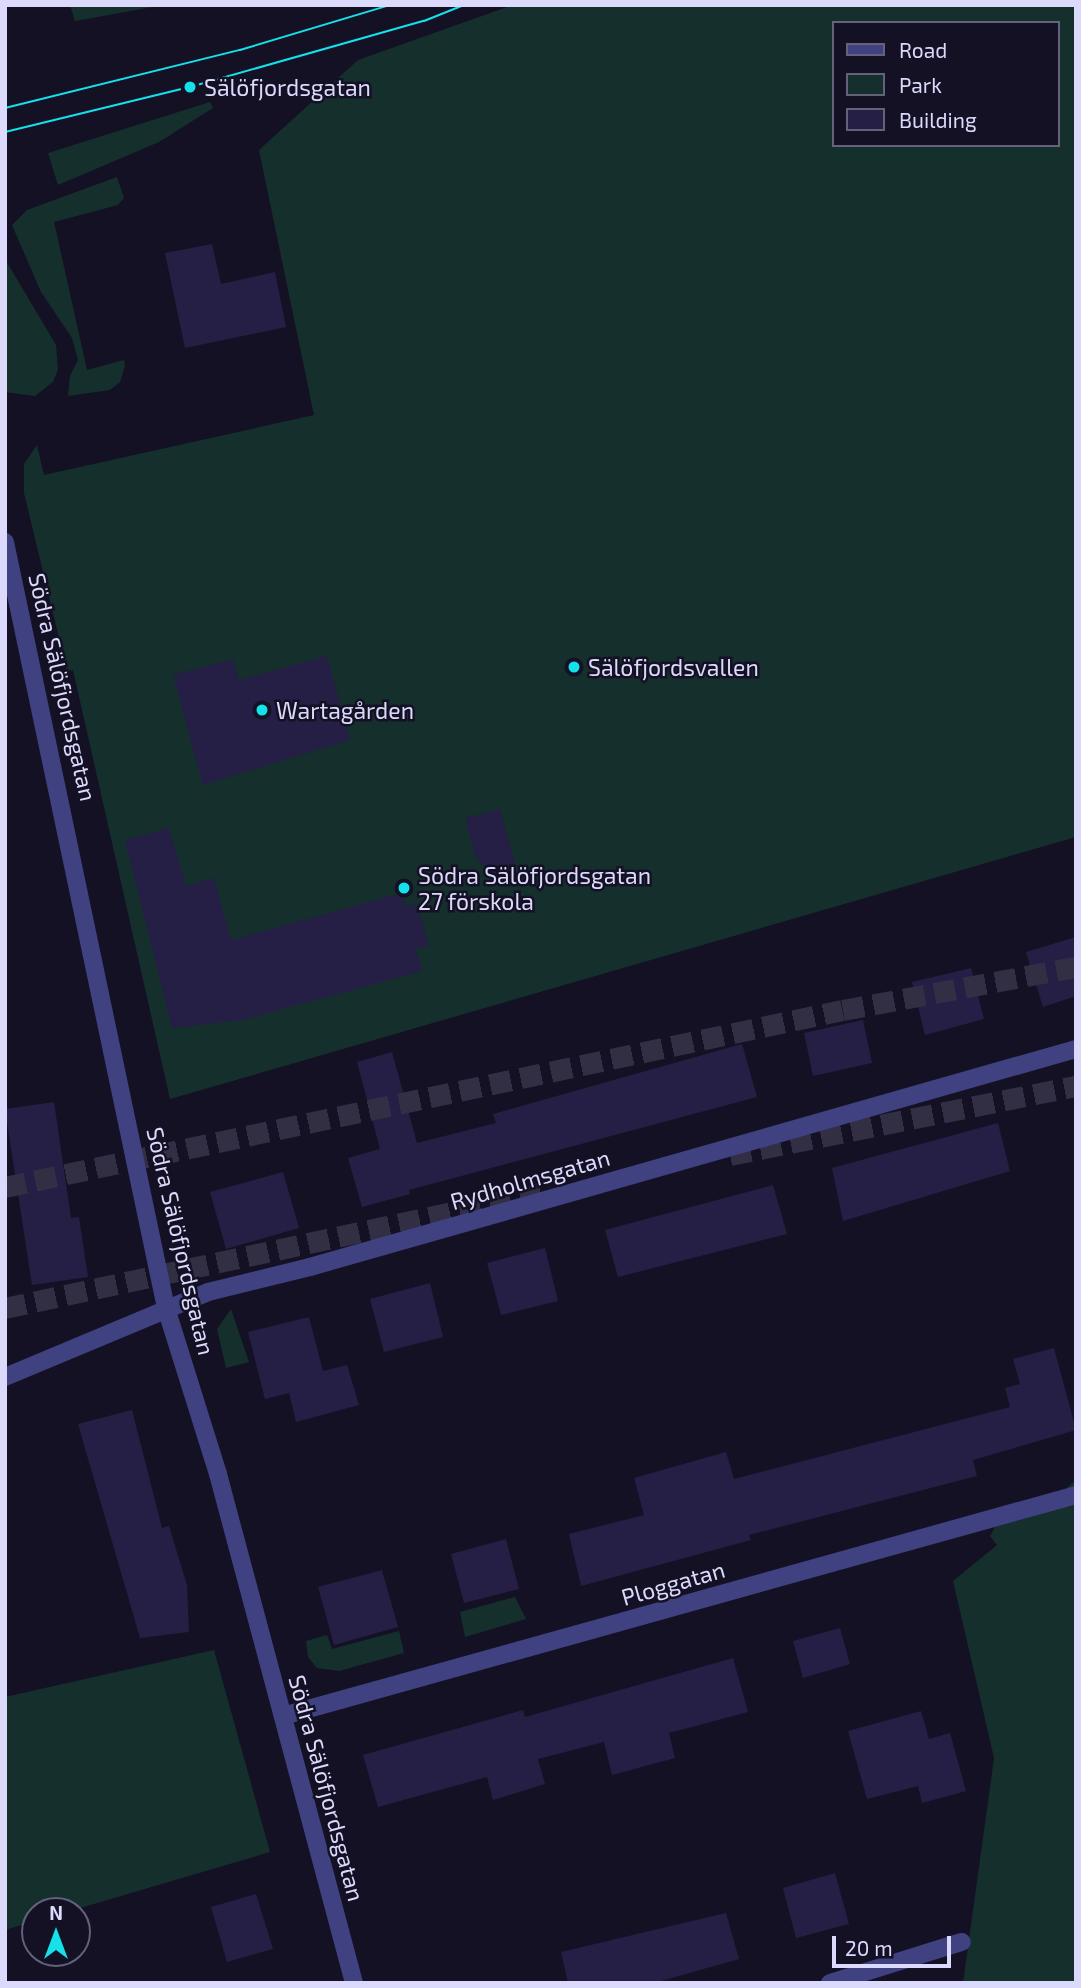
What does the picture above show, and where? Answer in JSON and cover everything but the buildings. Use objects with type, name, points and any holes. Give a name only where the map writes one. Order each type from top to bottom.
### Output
[{"type":"street","name":"Södra Sälöfjordsgatan","points":[[5,542],[70,831],[166,1308],[218,1474],[354,1983]]},
{"type":"street","name":"Rydholmsgatan","points":[[5,1377],[208,1292],[310,1268],[1076,1049]]},
{"type":"street","name":"Ploggatan","points":[[283,1716],[1076,1495]]},
{"type":"street","points":[[830,1983],[962,1942]]},
{"type":"green space","points":[[70,5],[164,5],[75,21]]},
{"type":"green space","name":"Sälöfjordsvallen","points":[[513,5],[1076,5],[1076,837],[170,1099],[73,670],[67,671],[24,493],[24,464],[37,445],[44,475],[314,415],[259,150],[358,60]]},
{"type":"green space","points":[[210,102],[213,108],[159,142],[58,185],[48,153]]},
{"type":"green space","points":[[117,177],[124,198],[118,205],[54,222],[87,370],[124,360],[125,366],[120,382],[110,390],[68,396],[70,376],[78,360],[72,338],[41,292],[12,225],[27,210]]},
{"type":"green space","points":[[5,259],[56,345],[58,370],[53,382],[35,396],[5,392]]},
{"type":"green space","points":[[231,1309],[249,1362],[226,1368],[217,1329]]},
{"type":"green space","points":[[1076,1480],[1076,1983],[963,1983],[994,1758],[953,1581],[997,1545],[990,1536],[995,1527],[1033,1516]]},
{"type":"green space","points":[[515,1597],[526,1619],[465,1637],[460,1612]]},
{"type":"green space","points":[[399,1631],[404,1653],[339,1671],[317,1668],[308,1657],[306,1641],[327,1635],[332,1649]]},
{"type":"green space","points":[[214,1650],[270,1852],[91,1905],[91,1897],[21,1897],[21,1925],[5,1930],[5,1697]]},
{"type":"tunnel","points":[[5,1187],[843,1010],[1076,967]]},
{"type":"tunnel","points":[[730,1155],[1076,1086]]},
{"type":"tunnel","points":[[5,1308],[551,1191]]},
{"type":"tram line","points":[[5,108],[240,50],[390,5]]},
{"type":"tram line","points":[[5,132],[190,87],[424,21],[464,5]]},
{"type":"place","name":"Sälöfjordsgatan","points":[[190,87]]},
{"type":"place","name":"Sälöfjordsvallen","points":[[574,667]]},
{"type":"place","name":"Wartagården","points":[[262,710]]},
{"type":"place","name":"Södra Sälöfjordsgatan 27 förskola","points":[[404,888]]}]
